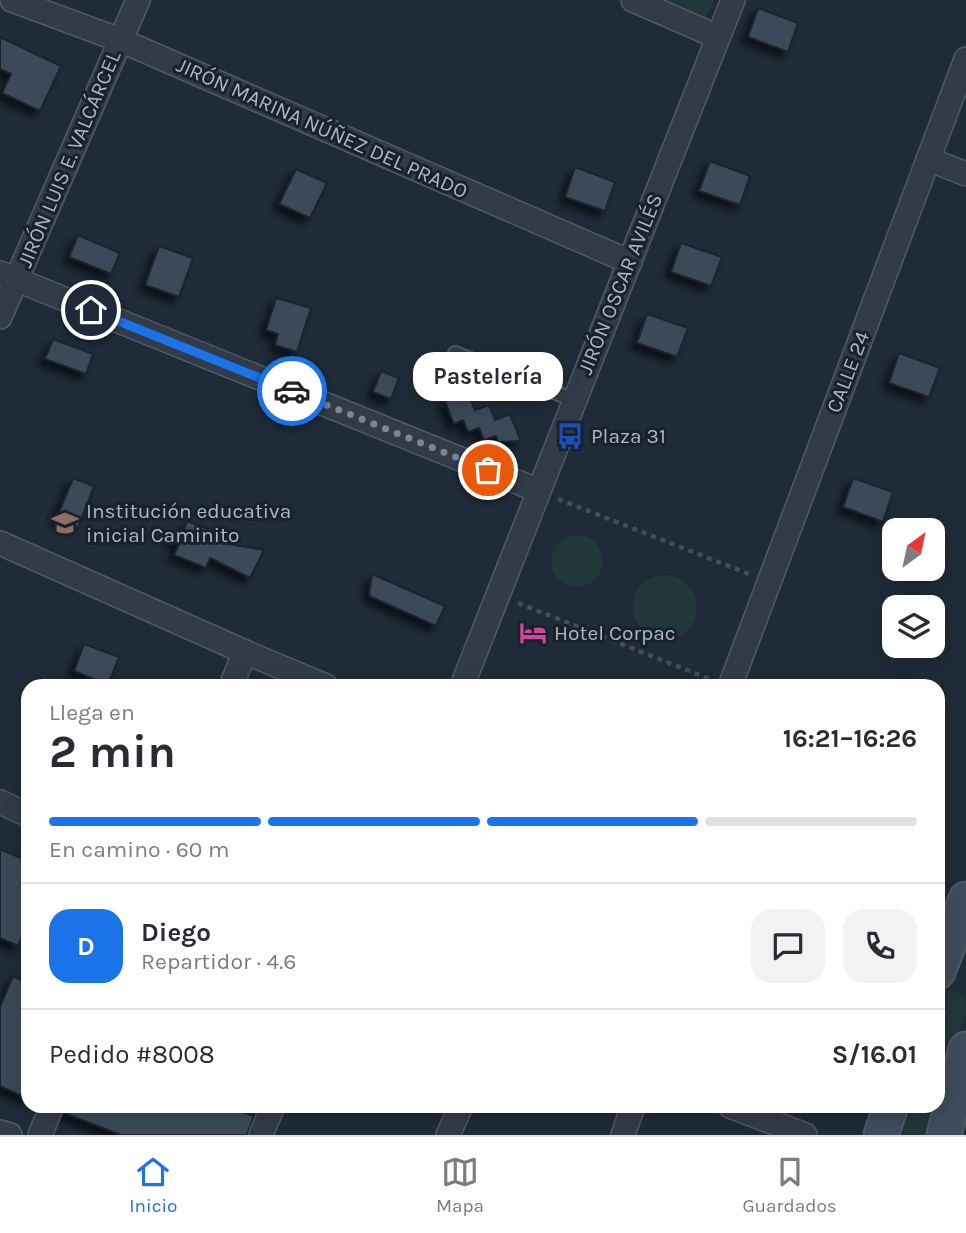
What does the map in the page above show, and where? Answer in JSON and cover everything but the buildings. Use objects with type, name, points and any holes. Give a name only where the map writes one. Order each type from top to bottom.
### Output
[{"type":"main road","points":[[948,953],[966,898]]},
{"type":"main road","points":[[944,1135],[959,1100],[966,1049]]},
{"type":"main road","points":[[881,1135],[889,1113]]},
{"type":"street","name":"JIRÓN MARINA NÚÑEZ DEL PRADO","points":[[12,0],[120,40],[630,261]]},
{"type":"street","name":"JIRÓN LUIS E. VALCÁRCEL","points":[[0,317],[8,277],[138,0]]},
{"type":"street","points":[[633,0],[719,37]]},
{"type":"street","name":"JIRÓN OSCAR AVILÉS","points":[[465,679],[537,490],[733,0]]},
{"type":"street","name":"CALLE 24","points":[[726,679],[769,582],[966,59]]},
{"type":"street","points":[[928,159],[966,174]]},
{"type":"street","points":[[8,277],[537,490]]},
{"type":"street","points":[[0,543],[309,679]]},
{"type":"street","points":[[234,679],[245,652]]},
{"type":"street","points":[[0,803],[21,812]]},
{"type":"street","points":[[40,1135],[49,1113]]},
{"type":"street","points":[[261,1135],[270,1113]]},
{"type":"street","points":[[448,1135],[458,1113]]},
{"type":"street","points":[[622,1135],[630,1113]]},
{"type":"street","points":[[748,1113],[805,1135]]},
{"type":"street","points":[[0,1132],[10,1135]]},
{"type":"lane","points":[[455,353],[574,400]]},
{"type":"path","points":[[537,490],[769,582]]},
{"type":"path","points":[[498,595],[711,679]]},
{"type":"green space","points":[[649,0],[714,0],[703,24]]},
{"type":"green space","points":[[577,535],[587,537],[595,543],[601,551],[601,571],[595,579],[587,585],[577,587],[567,585],[559,579],[553,571],[551,561],[553,551],[559,543],[567,537]]},
{"type":"green space","points":[[659,575],[671,575],[688,584],[695,595],[695,619],[688,630],[671,639],[659,639],[647,634],[638,625],[633,613],[633,601],[638,589],[647,580]]},
{"type":"green space","points":[[950,989],[963,997],[966,1013],[945,1072],[945,991]]},
{"type":"green space","points":[[901,1113],[931,1113],[925,1135],[893,1135]]},
{"type":"way so far","points":[[292,391],[488,470]]},
{"type":"place","name":"Plaza 31","points":[[570,436]]},
{"type":"place","name":"Pastelería","points":[[488,470]]},
{"type":"place","name":"Institución educativa inicial Caminito","points":[[65,523]]},
{"type":"place","name":"Hotel Corpac","points":[[533,633]]},
{"type":"route","points":[[91,310],[292,391]]}]
